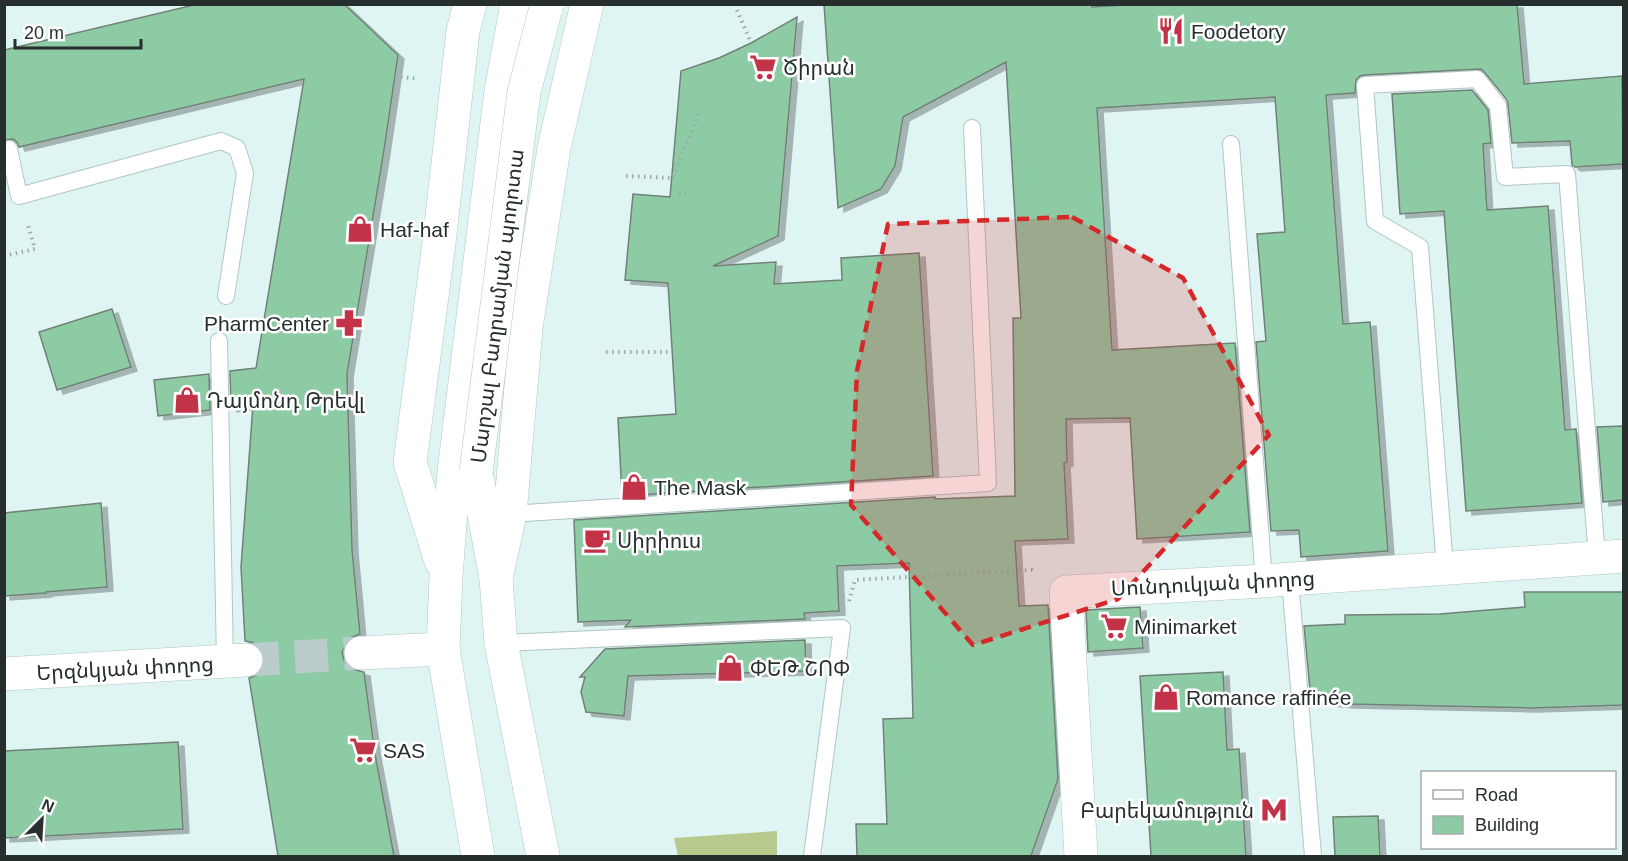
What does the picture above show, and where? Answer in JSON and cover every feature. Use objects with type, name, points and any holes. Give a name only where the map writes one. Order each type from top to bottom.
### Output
[{"type":"main road","points":[[446,577],[410,462],[439,243],[464,13],[486,10],[498,4]]},
{"type":"main road","name":"Մարշալ Բաղրամյան պողոտա","points":[[517,4],[501,92],[465,471],[496,578],[501,643],[543,856]]},
{"type":"main road","points":[[538,4],[566,20],[579,41]]},
{"type":"main road","name":"Մարշալ Բաղրամյան պողոտա","points":[[478,856],[443,649],[446,577],[465,471],[524,92],[547,4]]},
{"type":"main road","points":[[496,578],[510,514],[526,328],[554,148],[587,4]]},
{"type":"main road","points":[[579,41],[607,4]]},
{"type":"main road","name":"Սունդուկյան փողոց","points":[[1066,592],[1610,557]]},
{"type":"main road","points":[[1066,592],[1081,856]]},
{"type":"main road","points":[[362,652],[443,649]]},
{"type":"main road","name":"Երզնկյան փողոց","points":[[4,674],[235,661]]},
{"type":"lane","points":[[1445,568],[1420,247],[1375,221],[1365,85],[1477,79],[1498,106],[1505,177],[1567,174],[1610,557]]},
{"type":"lane","points":[[510,514],[988,483],[972,128]]},
{"type":"lane","points":[[9,149],[19,196],[221,141],[237,148],[245,173],[226,296]]},
{"type":"lane","points":[[1231,144],[1277,580],[1312,856]]},
{"type":"lane","points":[[219,341],[235,661]]},
{"type":"lane","points":[[501,643],[842,628],[812,856]]},
{"type":"path","points":[[737,10],[751,43]]},
{"type":"path","points":[[395,76],[427,80]]},
{"type":"path","points":[[626,176],[672,178],[699,113]]},
{"type":"path","points":[[679,193],[688,193]]},
{"type":"path","points":[[4,256],[35,249]]},
{"type":"path","points":[[606,352],[672,352]]},
{"type":"path","points":[[842,628],[855,580],[1032,570],[1066,592]]},
{"type":"highlighted area","points":[[1072,217],[1183,278],[1269,435],[1118,599],[973,645],[851,505],[857,371],[888,224]]},
{"type":"green space","points":[[777,831],[777,856],[678,856],[674,838]]},
{"type":"building","points":[[198,4],[344,4],[398,55],[347,374],[352,549],[360,634],[350,638],[342,653],[345,663],[352,669],[364,672],[375,754],[394,856],[278,856],[249,678],[257,675],[265,660],[261,649],[254,643],[245,641],[241,567],[253,405],[231,408],[230,371],[256,368],[304,79],[19,147],[13,139],[4,140],[4,50]]},
{"type":"building","points":[[824,4],[1092,4],[1092,7],[1142,4],[1517,4],[1524,84],[1622,76],[1623,164],[1575,167],[1572,165],[1570,141],[1512,143],[1507,100],[1481,69],[1364,75],[1356,80],[1355,93],[1326,95],[1343,324],[1370,322],[1388,551],[1301,557],[1299,530],[1271,531],[1256,342],[1266,341],[1257,234],[1285,232],[1275,97],[1097,108],[1112,350],[1235,343],[1250,532],[1137,539],[1130,418],[1066,419],[1067,462],[1064,463],[1068,539],[1015,541],[1019,606],[1048,605],[1058,779],[1031,856],[857,856],[856,824],[887,824],[883,719],[913,718],[909,563],[837,566],[839,611],[804,613],[805,619],[625,627],[631,620],[578,622],[574,520],[935,497],[935,499],[1015,496],[1013,318],[1021,318],[1006,62],[903,117],[895,166],[881,189],[838,208]]},
{"type":"building","points":[[797,17],[778,236],[713,266],[776,262],[774,284],[842,280],[841,258],[919,253],[933,476],[622,496],[618,418],[676,414],[668,283],[625,280],[633,194],[670,197],[681,71],[719,58]]},
{"type":"building","points":[[1472,90],[1488,110],[1491,143],[1483,144],[1487,210],[1548,206],[1565,430],[1576,429],[1582,503],[1466,511],[1444,211],[1400,214],[1392,94]]},
{"type":"building","points":[[112,309],[131,367],[57,390],[39,332]]},
{"type":"building","points":[[209,374],[210,410],[158,416],[154,380]]},
{"type":"building","points":[[1623,426],[1623,500],[1603,502],[1597,427]]},
{"type":"building","points":[[101,503],[107,587],[4,596],[4,513]]},
{"type":"building","points":[[1524,592],[1623,592],[1623,705],[1533,708],[1348,704],[1311,700],[1304,626],[1345,624],[1345,615],[1440,614],[1525,607]]},
{"type":"building","name":"Minimarket","points":[[1140,607],[1143,648],[1088,652],[1086,610]]},
{"type":"building","points":[[805,640],[806,671],[628,676],[624,716],[586,712],[581,692],[585,677],[580,677],[605,649]]},
{"type":"building","points":[[1223,672],[1227,750],[1239,749],[1246,856],[1151,856],[1140,676]]},
{"type":"building","points":[[178,742],[183,829],[4,838],[4,751]]},
{"type":"building","points":[[1378,816],[1380,856],[1335,856],[1333,817]]},
{"type":"tunnel","points":[[246,660],[361,653]]},
{"type":"place","name":"Foodetory","points":[[1171,31]]},
{"type":"place","name":"Ծիրան","points":[[763,67]]},
{"type":"place","name":"Haf-haf","points":[[360,229]]},
{"type":"place","name":"PharmCenter","points":[[349,323]]},
{"type":"place","name":"Դայմոնդ Թրեվլ","points":[[187,400]]},
{"type":"place","name":"The Mask","points":[[634,487]]},
{"type":"place","name":"Սիրիուս","points":[[597,540]]},
{"type":"place","name":"Minimarket","points":[[1114,626]]},
{"type":"place","name":"ՓԵԹ ՇՈՓ","points":[[730,668]]},
{"type":"place","name":"Romance raffinée","points":[[1166,697]]},
{"type":"place","name":"SAS","points":[[363,750]]},
{"type":"place","name":"Բարեկամություն","points":[[1274,810]]}]
